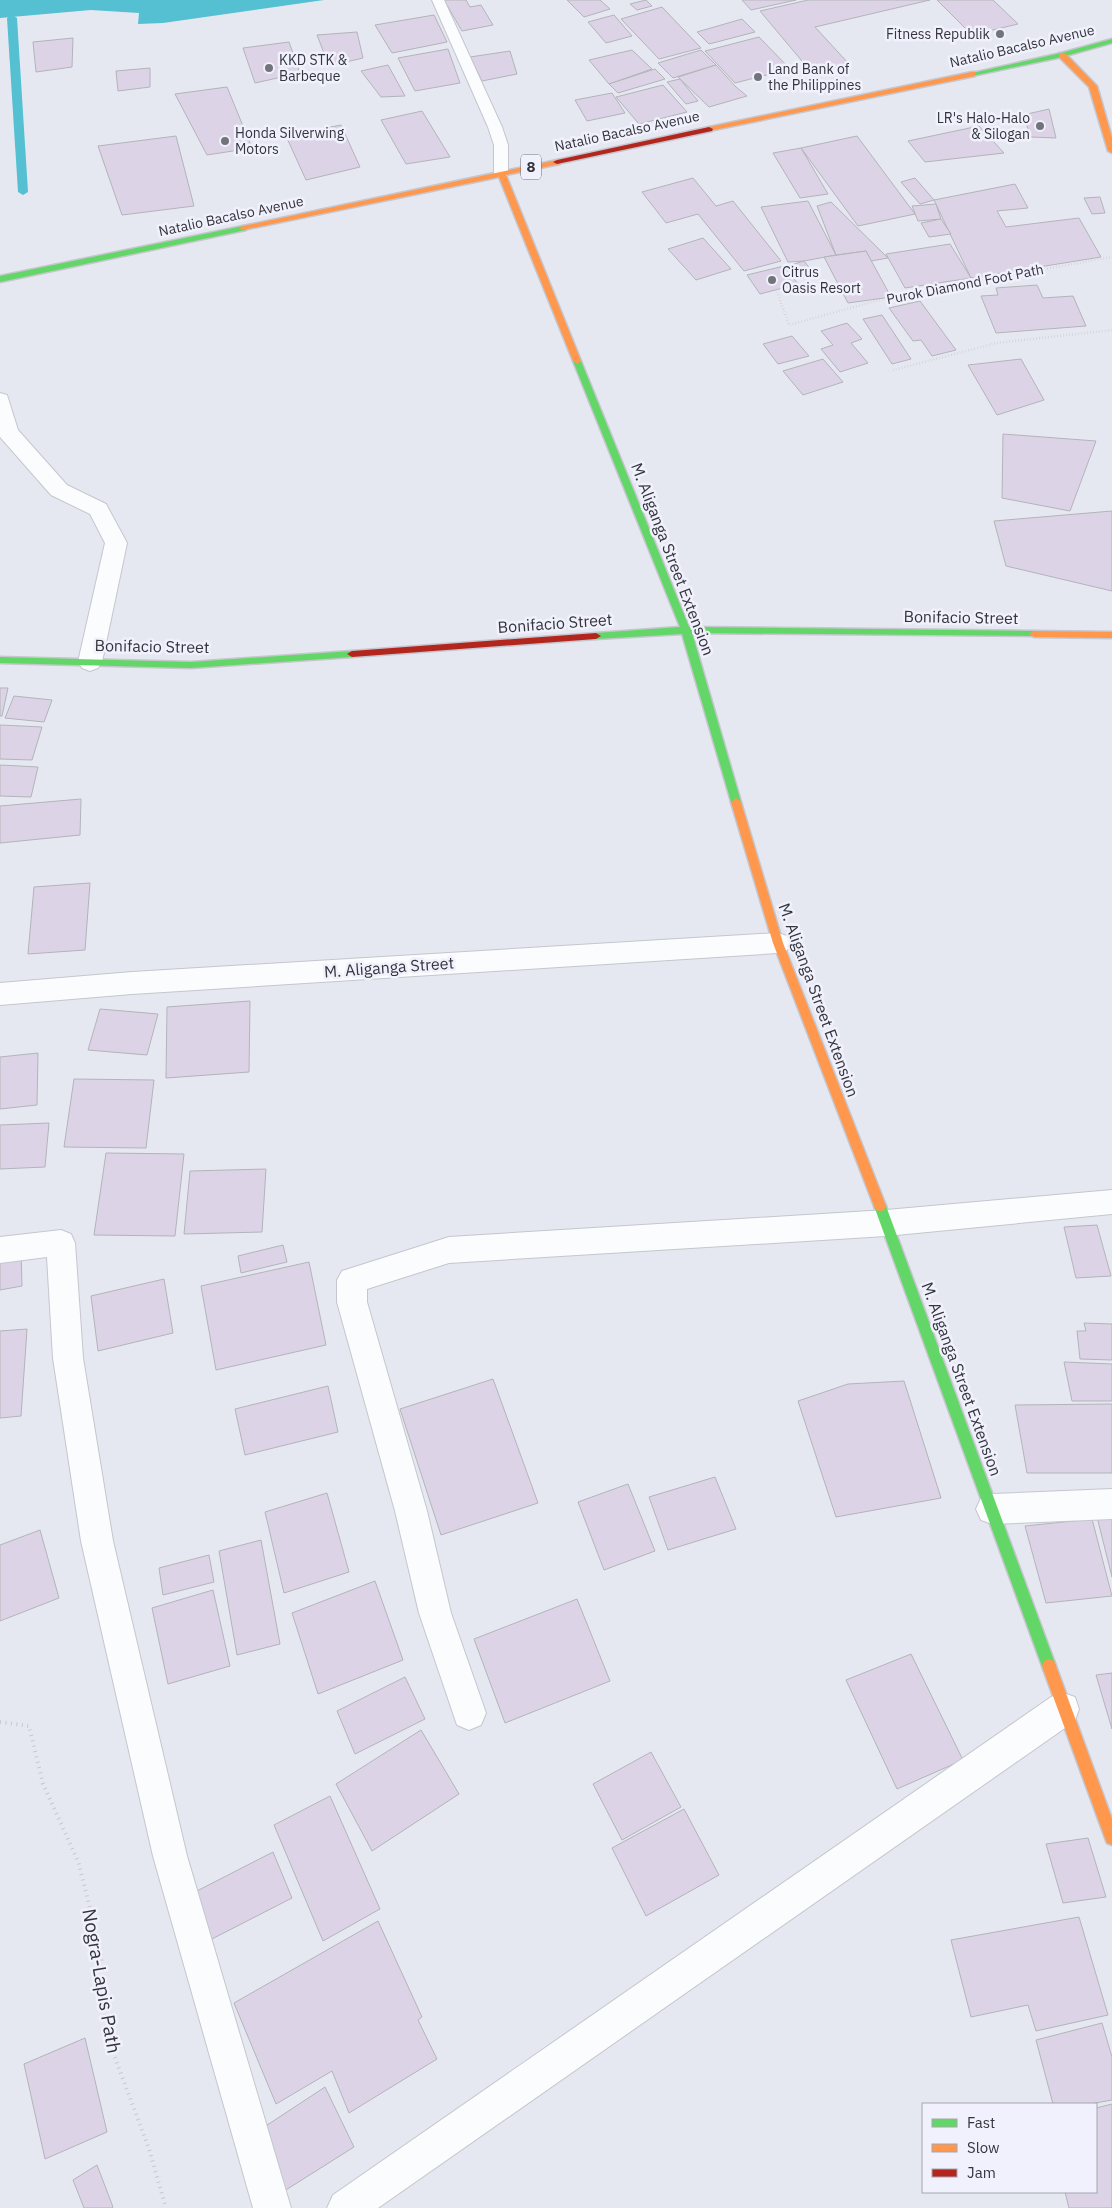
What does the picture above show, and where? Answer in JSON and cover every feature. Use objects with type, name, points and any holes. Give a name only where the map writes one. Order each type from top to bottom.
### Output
[{"type":"main road","name":"Natalio Bacalso Avenue","points":[[0,279],[1062,55],[1112,41]]},
{"type":"main road","points":[[1062,55],[1094,86],[1112,151]]},
{"type":"main road","name":"M. Aliganga Street Extension","points":[[502,173],[686,630],[778,943],[886,1223],[1112,1838]]},
{"type":"main road","name":"Bonifacio Street","points":[[0,660],[191,665],[686,630],[1112,635]]},
{"type":"street","points":[[0,400],[8,432],[59,490],[98,509],[116,543],[90,662]]},
{"type":"street","name":"M. Aliganga Street","points":[[0,994],[132,982],[778,943]]},
{"type":"street","points":[[469,1713],[435,1613],[406,1493],[352,1302],[352,1280],[449,1250],[886,1223],[1112,1202]]},
{"type":"street","points":[[0,1250],[62,1243],[68,1358],[97,1541],[170,1856],[272,2208]]},
{"type":"street","points":[[992,1509],[1112,1504]]},
{"type":"street","points":[[346,2208],[1063,1708]]},
{"type":"lane","points":[[438,0],[495,127],[501,146],[502,173]]},
{"type":"path","name":"Purok Diamond Foot Path","points":[[776,289],[789,325],[890,297],[972,280],[1112,257]]},
{"type":"path","points":[[893,370],[997,343],[1112,330]]},
{"type":"path","name":"Nogra-Lapis Path","points":[[0,1722],[29,1726],[43,1784],[78,1861],[101,1952],[104,2010],[112,2047],[149,2150],[166,2208]]},
{"type":"water","points":[[0,0],[324,0],[163,23],[138,24],[139,13],[91,10],[0,18]]},
{"type":"building","points":[[444,0],[466,0],[470,7],[481,5],[493,25],[462,31]]},
{"type":"building","points":[[567,0],[600,0],[610,9],[584,17]]},
{"type":"building","points":[[646,0],[652,6],[637,10],[630,4]]},
{"type":"building","points":[[742,0],[796,0],[751,10]]},
{"type":"building","points":[[808,0],[930,0],[815,27],[849,64],[812,73],[760,11]]},
{"type":"building","points":[[937,0],[993,0],[1018,24],[972,35]]},
{"type":"building","points":[[662,7],[701,48],[659,59],[621,19]]},
{"type":"building","points":[[434,15],[447,42],[392,53],[375,25]]},
{"type":"building","points":[[614,15],[632,36],[606,43],[588,22]]},
{"type":"building","points":[[742,19],[755,32],[709,44],[697,32]]},
{"type":"building","points":[[357,32],[363,58],[329,66],[317,35]]},
{"type":"building","points":[[759,37],[790,69],[735,83],[705,51]]},
{"type":"building","points":[[73,38],[72,67],[36,72],[33,42]]},
{"type":"building","points":[[289,42],[300,73],[255,83],[243,48]]},
{"type":"building","points":[[448,49],[460,83],[415,91],[398,58]]},
{"type":"building","points":[[632,50],[652,69],[609,84],[589,60]]},
{"type":"building","points":[[701,50],[716,65],[673,78],[658,63]]},
{"type":"building","points":[[510,51],[517,74],[482,81],[470,57]]},
{"type":"building","points":[[388,65],[405,96],[381,97],[361,71]]},
{"type":"building","points":[[716,65],[747,96],[709,107],[678,77]]},
{"type":"building","points":[[150,68],[150,87],[118,91],[116,71]]},
{"type":"building","points":[[655,69],[665,79],[618,93],[609,84]]},
{"type":"building","points":[[680,79],[698,101],[686,104],[667,82]]},
{"type":"building","points":[[663,85],[687,112],[639,124],[616,97]]},
{"type":"building","points":[[227,87],[252,148],[207,155],[175,94]]},
{"type":"building","points":[[612,93],[625,113],[587,121],[575,100]]},
{"type":"building","name":"LR's Halo-Halo & Silogan","points":[[1049,109],[1056,138],[1031,137],[1023,115]]},
{"type":"building","points":[[422,111],[450,157],[406,164],[381,120]]},
{"type":"building","points":[[341,125],[360,167],[306,180],[286,136]]},
{"type":"building","points":[[979,126],[1004,153],[925,162],[908,141]]},
{"type":"building","points":[[176,136],[194,206],[122,215],[98,146]]},
{"type":"building","points":[[857,136],[915,214],[858,226],[801,148]]},
{"type":"building","points":[[801,148],[828,194],[800,198],[773,153]]},
{"type":"building","points":[[693,178],[716,206],[733,201],[781,261],[744,271],[698,214],[666,223],[642,192]]},
{"type":"building","points":[[915,178],[934,200],[920,204],[901,182]]},
{"type":"building","points":[[1015,184],[1028,208],[997,211],[1006,227],[1079,218],[1101,257],[971,278],[934,200]]},
{"type":"building","points":[[1100,197],[1105,213],[1092,214],[1084,198]]},
{"type":"building","points":[[808,201],[836,255],[788,262],[761,207]]},
{"type":"building","points":[[831,202],[888,258],[871,261],[866,251],[836,255],[817,206]]},
{"type":"building","points":[[936,204],[941,219],[918,221],[912,206]]},
{"type":"building","points":[[941,219],[951,234],[929,237],[921,223]]},
{"type":"building","points":[[703,238],[731,269],[696,280],[668,249]]},
{"type":"building","points":[[950,244],[971,278],[905,288],[886,254]]},
{"type":"building","points":[[866,251],[891,297],[848,303],[824,257]]},
{"type":"building","points":[[804,261],[815,275],[802,278],[791,265]]},
{"type":"building","name":"Citrus Oasis Resort","points":[[784,266],[798,284],[760,294],[747,275]]},
{"type":"building","points":[[1037,285],[1043,298],[1073,296],[1086,326],[996,333],[981,296],[998,295],[996,288]]},
{"type":"building","points":[[920,301],[956,350],[932,356],[921,340],[913,341],[889,308]]},
{"type":"building","points":[[882,315],[911,359],[892,364],[863,319]]},
{"type":"building","points":[[847,323],[862,339],[851,343],[868,363],[840,372],[821,349],[833,345],[821,331]]},
{"type":"building","points":[[792,336],[809,356],[778,364],[763,344]]},
{"type":"building","points":[[823,359],[843,382],[803,395],[783,371]]},
{"type":"building","points":[[1021,359],[1044,400],[997,415],[968,365]]},
{"type":"building","points":[[1003,434],[1096,441],[1070,511],[1002,498]]},
{"type":"building","points":[[1112,511],[1112,591],[1006,566],[994,521]]},
{"type":"building","points":[[0,688],[8,688],[2,716],[0,716]]},
{"type":"building","points":[[14,696],[52,700],[44,722],[5,718]]},
{"type":"building","points":[[0,725],[42,727],[32,760],[0,759]]},
{"type":"building","points":[[0,765],[38,767],[31,797],[0,796]]},
{"type":"building","points":[[81,799],[80,835],[0,843],[0,806]]},
{"type":"building","points":[[90,883],[85,950],[28,954],[34,887]]},
{"type":"building","points":[[250,1001],[249,1072],[166,1078],[167,1007]]},
{"type":"building","points":[[100,1009],[158,1014],[147,1055],[88,1050]]},
{"type":"building","points":[[38,1053],[37,1105],[0,1109],[0,1057]]},
{"type":"building","points":[[74,1079],[154,1080],[146,1148],[64,1147]]},
{"type":"building","points":[[49,1123],[45,1167],[0,1169],[0,1125]]},
{"type":"building","points":[[106,1153],[184,1154],[175,1236],[94,1235]]},
{"type":"building","points":[[266,1169],[262,1232],[184,1234],[190,1171]]},
{"type":"building","points":[[1097,1225],[1111,1276],[1076,1278],[1064,1227]]},
{"type":"building","points":[[283,1245],[287,1262],[241,1273],[238,1256]]},
{"type":"building","points":[[21,1251],[22,1286],[0,1290],[0,1255]]},
{"type":"building","points":[[309,1262],[326,1345],[216,1370],[201,1286]]},
{"type":"building","points":[[164,1279],[173,1333],[98,1351],[91,1296]]},
{"type":"building","points":[[1084,1323],[1112,1324],[1112,1360],[1080,1359],[1077,1331],[1086,1331]]},
{"type":"building","points":[[27,1329],[21,1416],[0,1418],[0,1331]]},
{"type":"building","points":[[1064,1362],[1112,1364],[1112,1401],[1072,1401]]},
{"type":"building","points":[[493,1379],[538,1503],[441,1535],[400,1409]]},
{"type":"building","points":[[904,1381],[941,1498],[836,1517],[798,1401],[848,1384]]},
{"type":"building","points":[[328,1386],[338,1432],[245,1455],[235,1409]]},
{"type":"building","points":[[1112,1404],[1112,1473],[1027,1473],[1015,1405]]},
{"type":"building","points":[[715,1477],[736,1529],[668,1550],[649,1497]]},
{"type":"building","points":[[628,1484],[655,1551],[604,1570],[578,1502]]},
{"type":"building","points":[[327,1493],[349,1572],[284,1593],[265,1512]]},
{"type":"building","points":[[1112,1508],[1112,1577],[1095,1509]]},
{"type":"building","points":[[1092,1519],[1112,1596],[1046,1603],[1025,1526]]},
{"type":"building","points":[[40,1530],[59,1598],[0,1621],[0,1545]]},
{"type":"building","points":[[261,1540],[280,1644],[237,1655],[219,1551]]},
{"type":"building","points":[[209,1555],[214,1582],[163,1595],[159,1568]]},
{"type":"building","points":[[375,1581],[403,1660],[318,1694],[292,1613]]},
{"type":"building","points":[[213,1590],[230,1666],[168,1684],[152,1608]]},
{"type":"building","points":[[577,1599],[610,1681],[505,1723],[474,1639]]},
{"type":"building","points":[[911,1654],[963,1760],[897,1789],[846,1680]]},
{"type":"building","points":[[1112,1673],[1112,1729],[1096,1675]]},
{"type":"building","points":[[405,1677],[425,1719],[355,1754],[337,1711]]},
{"type":"building","points":[[421,1730],[459,1794],[372,1851],[336,1784]]},
{"type":"building","points":[[651,1752],[681,1807],[622,1840],[593,1784]]},
{"type":"building","points":[[330,1796],[380,1909],[323,1941],[274,1825]]},
{"type":"building","points":[[684,1809],[719,1875],[646,1916],[612,1848]]},
{"type":"building","points":[[1088,1838],[1106,1897],[1063,1903],[1046,1844]]},
{"type":"building","points":[[273,1852],[292,1898],[208,1941],[191,1894]]},
{"type":"building","points":[[1079,1917],[1108,2015],[1036,2031],[1028,2005],[971,2017],[951,1940]]},
{"type":"building","points":[[378,1921],[422,2017],[418,2020],[437,2059],[349,2113],[332,2071],[276,2104],[234,2003]]},
{"type":"building","points":[[1102,2023],[1112,2057],[1112,2100],[1096,2103],[1053,2103],[1036,2040]]},
{"type":"building","points":[[85,2038],[107,2132],[45,2159],[24,2064]]},
{"type":"building","points":[[325,2087],[354,2147],[281,2193],[255,2133]]},
{"type":"building","points":[[1112,2104],[1112,2208],[1069,2208],[1065,2193],[1097,2193],[1097,2108]]},
{"type":"building","points":[[97,2165],[112,2208],[84,2208],[73,2180]]},
{"type":"waterway","points":[[12,18],[23,192]]},
{"type":"traffic: fast","points":[[972,74],[1062,55],[1112,41]]},
{"type":"traffic: fast","points":[[0,279],[243,228]]},
{"type":"traffic: fast","points":[[577,361],[686,630],[736,802]]},
{"type":"traffic: fast","points":[[596,636],[686,630],[1034,634]]},
{"type":"traffic: fast","points":[[0,660],[191,665],[352,654]]},
{"type":"traffic: fast","points":[[880,1206],[1049,1666]]},
{"type":"traffic: slow","points":[[1062,55],[1093,86],[1112,151]]},
{"type":"traffic: slow","points":[[709,129],[972,74]]},
{"type":"traffic: slow","points":[[243,228],[557,162]]},
{"type":"traffic: slow","points":[[501,173],[577,361]]},
{"type":"traffic: slow","points":[[1034,634],[1112,635]]},
{"type":"traffic: slow","points":[[736,802],[778,943],[880,1206]]},
{"type":"traffic: slow","points":[[1049,1666],[1112,1838]]},
{"type":"traffic: jam","points":[[557,162],[709,129]]},
{"type":"traffic: jam","points":[[352,654],[596,636]]},
{"type":"place","name":"Fitness Republik","points":[[1000,34]]},
{"type":"place","name":"KKD STK & Barbeque","points":[[269,68]]},
{"type":"place","name":"Land Bank of the Philippines","points":[[758,77]]},
{"type":"place","name":"LR's Halo-Halo & Silogan","points":[[1040,126]]},
{"type":"place","name":"Honda Silverwing Motors","points":[[225,141]]},
{"type":"place","name":"Citrus Oasis Resort","points":[[772,280]]}]
